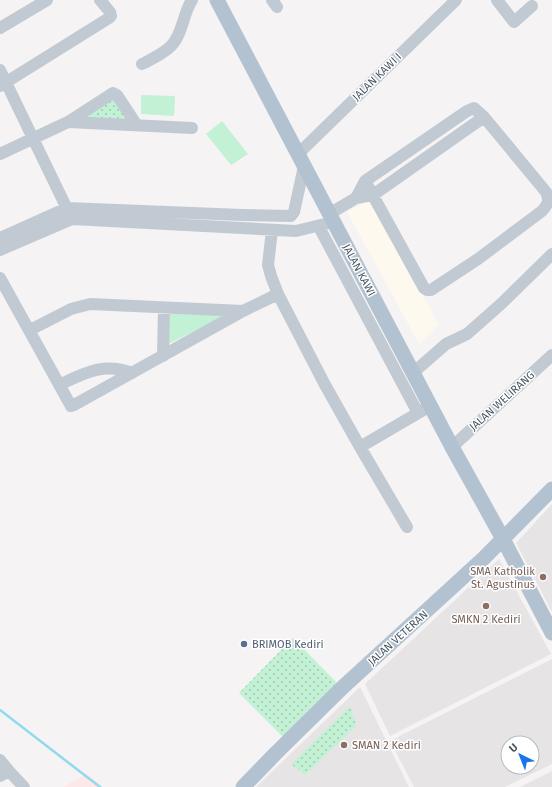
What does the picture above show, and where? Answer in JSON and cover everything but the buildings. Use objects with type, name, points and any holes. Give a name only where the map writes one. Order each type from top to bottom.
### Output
[{"type":"main road","name":"JALAN KAWI","points":[[217,0],[331,218],[414,372],[452,447],[503,539],[552,633]]},
{"type":"main road","name":"JALAN VETERAN","points":[[244,787],[274,754],[343,687],[479,564],[552,489]]},
{"type":"street","points":[[0,28],[47,0]]},
{"type":"street","points":[[3,84],[109,18],[110,12],[100,0]]},
{"type":"street","points":[[142,64],[172,45],[178,34],[188,6],[192,0]]},
{"type":"street","name":"JALAN KAWI I","points":[[301,160],[456,0]]},
{"type":"street","points":[[497,0],[514,22],[533,2]]},
{"type":"street","points":[[0,70],[3,84],[72,219]]},
{"type":"street","points":[[0,154],[68,122],[113,93],[117,95],[136,124]]},
{"type":"street","points":[[0,250],[72,219],[296,231],[319,227],[356,198],[365,181],[467,111],[474,108],[484,117],[546,192],[549,199],[546,208],[478,259],[431,290],[427,290],[424,288],[365,181]]},
{"type":"street","points":[[356,198],[373,195],[484,117]]},
{"type":"street","points":[[68,122],[136,124],[192,128]]},
{"type":"street","points":[[0,238],[67,208],[288,216],[294,212],[301,160]]},
{"type":"street","points":[[242,215],[242,228]]},
{"type":"street","points":[[319,227],[418,413]]},
{"type":"street","points":[[272,230],[268,265],[278,294],[324,382],[407,527]]},
{"type":"street","points":[[414,372],[446,344],[467,334],[501,304],[552,254]]},
{"type":"street","points":[[0,278],[71,406],[278,294]]},
{"type":"street","points":[[30,330],[71,309],[90,304],[243,312]]},
{"type":"street","points":[[163,356],[164,308]]},
{"type":"street","name":"JALAN WELIRANG","points":[[452,447],[552,356]]},
{"type":"street","points":[[60,385],[91,371],[121,368],[132,373]]},
{"type":"street","points":[[360,447],[431,406]]},
{"type":"street","points":[[0,760],[5,773],[24,787]]},
{"type":"shaded area","points":[[372,199],[439,325],[419,344],[347,212]]},
{"type":"shaded area","name":"SMA Katholik St. Agustinus","points":[[552,504],[552,612],[516,543]]},
{"type":"shaded area","name":"SMKN 2 Kediri","points":[[499,559],[551,654],[390,736],[365,684]]},
{"type":"shaded area","points":[[552,659],[552,764],[540,770],[540,735],[500,735],[500,775],[530,775],[505,787],[414,787],[390,741]]},
{"type":"shaded area","name":"SMAN 2 Kediri","points":[[360,687],[409,787],[256,787]]},
{"type":"shaded area","points":[[552,771],[552,787],[520,787]]},
{"type":"shaded area","points":[[87,774],[103,787],[63,787]]},
{"type":"green space","points":[[141,95],[175,96],[174,116],[141,114]]},
{"type":"green space","points":[[115,97],[130,121],[77,120]]},
{"type":"green space","points":[[222,121],[248,154],[231,165],[206,134]]},
{"type":"green space","points":[[169,313],[228,315],[166,345]]},
{"type":"green space","points":[[293,638],[337,683],[283,737],[239,693]]},
{"type":"green space","points":[[350,706],[356,726],[305,775],[291,764]]},
{"type":"waterway","points":[[0,710],[100,787]]},
{"type":"place","name":"SMA Katholik St. Agustinus","points":[[543,577]]},
{"type":"place","name":"SMKN 2 Kediri","points":[[486,606]]},
{"type":"place","name":"BRIMOB Kediri","points":[[244,644]]},
{"type":"place","name":"SMAN 2 Kediri","points":[[344,745]]}]
